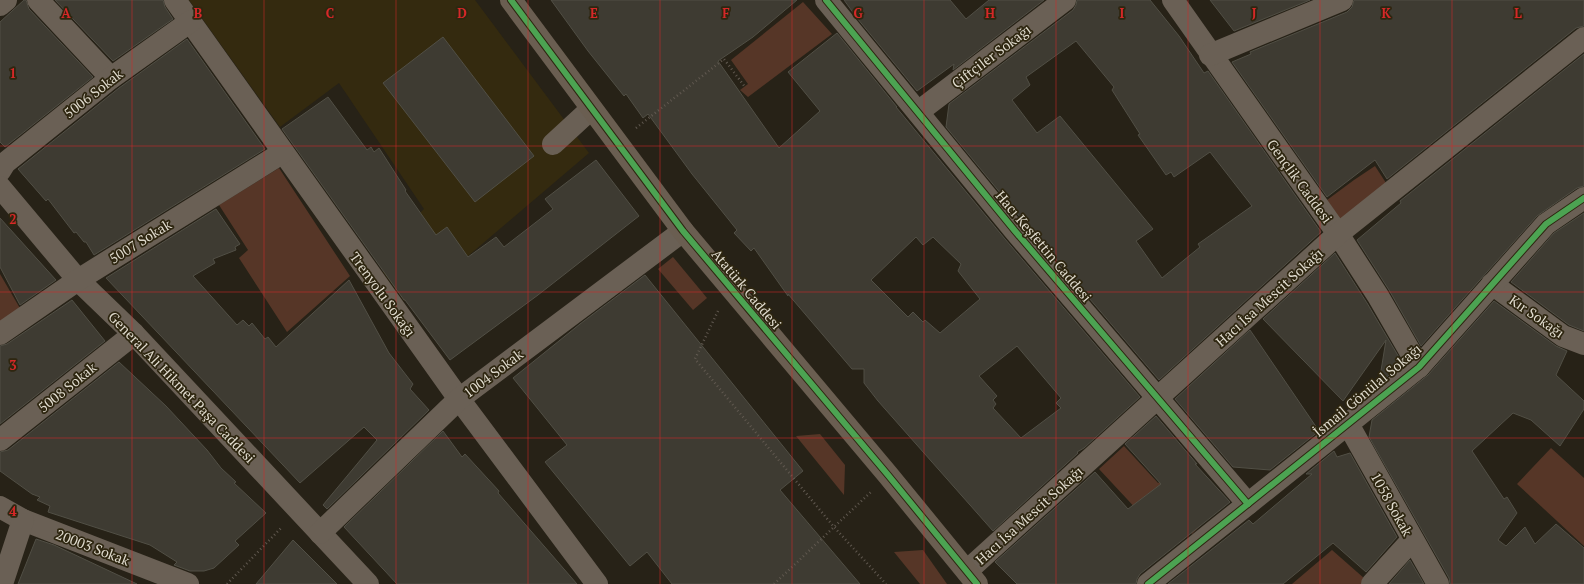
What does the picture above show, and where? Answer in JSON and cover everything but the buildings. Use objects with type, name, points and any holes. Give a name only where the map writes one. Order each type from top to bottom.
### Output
[{"type":"main road","name":"Atatürk Caddesi","points":[[511,0],[683,231],[888,475],[972,578]]},
{"type":"street","points":[[0,5],[6,0]]},
{"type":"street","points":[[38,0],[111,78]]},
{"type":"street","name":"Trenyolu Sokağı","points":[[175,0],[458,399],[597,584]]},
{"type":"street","name":"Hacı Keşfettin Caddesi","points":[[826,0],[1015,231],[1248,504]]},
{"type":"street","name":"Çiftçiler Sokağı","points":[[918,112],[1065,0]]},
{"type":"street","name":"Gençlik Caddesi","points":[[1173,0],[1210,55],[1338,234],[1378,296],[1419,367]]},
{"type":"street","points":[[1210,55],[1342,0]]},
{"type":"street","name":"5006 Sokak","points":[[0,171],[5,163],[111,78],[191,22]]},
{"type":"street","name":"Hacı İsa Mescit Sokağı","points":[[972,578],[1159,398],[1338,234],[1584,38]]},
{"type":"street","points":[[553,144],[591,109]]},
{"type":"street","name":"5007 Sokak","points":[[0,334],[78,280],[282,152]]},
{"type":"street","name":"General Ali Hikmet Paşa Caddesi","points":[[0,187],[78,280],[134,334],[368,584]]},
{"type":"street","name":"İsmail Gönülal Sokağı","points":[[1148,584],[1419,367],[1546,224],[1584,198]]},
{"type":"street","name":"1004 Sokak","points":[[320,533],[458,399],[683,231]]},
{"type":"street","name":"Kır Sokağı","points":[[1492,284],[1563,336],[1584,344]]},
{"type":"street","name":"5008 Sokak","points":[[0,440],[134,334]]},
{"type":"street","name":"1058 Sokak","points":[[1348,424],[1438,584]]},
{"type":"street","name":"20003 Sokak","points":[[0,507],[23,520],[181,582]]},
{"type":"street","points":[[2,584],[23,520]]},
{"type":"street","points":[[1372,584],[1412,540]]},
{"type":"path","points":[[616,143],[724,59],[745,87]]},
{"type":"path","points":[[730,288],[695,359],[834,527],[886,584]]},
{"type":"path","points":[[774,584],[888,475]]},
{"type":"path","points":[[227,584],[298,510]]},
{"type":"shaded area","points":[[189,0],[475,0],[589,153],[468,256],[404,301],[383,272],[435,235],[420,213],[424,209],[339,83],[280,127]]},
{"type":"shaded area","points":[[803,2],[832,34],[748,97],[740,90],[748,84],[731,60]]},
{"type":"shaded area","points":[[1375,166],[1388,186],[1343,223],[1327,200]]},
{"type":"shaded area","points":[[279,168],[350,276],[287,332],[239,258],[248,250],[219,205]]},
{"type":"shaded area","points":[[673,257],[707,298],[693,310],[658,269]]},
{"type":"shaded area","points":[[0,274],[21,310],[0,322]]},
{"type":"shaded area","points":[[820,434],[845,465],[844,495],[796,436]]},
{"type":"shaded area","points":[[1124,446],[1158,483],[1162,480],[1203,523],[1192,534],[1158,497],[1140,513],[1099,469]]},
{"type":"shaded area","points":[[1551,448],[1584,478],[1584,546],[1517,484]]},
{"type":"shaded area","points":[[923,550],[947,584],[920,584],[894,552]]},
{"type":"shaded area","points":[[1332,550],[1365,579],[1361,584],[1292,584]]},
{"type":"cycle path","points":[[511,0],[683,231],[888,475],[977,584]]},
{"type":"cycle path","points":[[826,0],[1015,231],[1248,504]]},
{"type":"cycle path","points":[[1148,584],[1419,367],[1546,224],[1584,198]]}]
